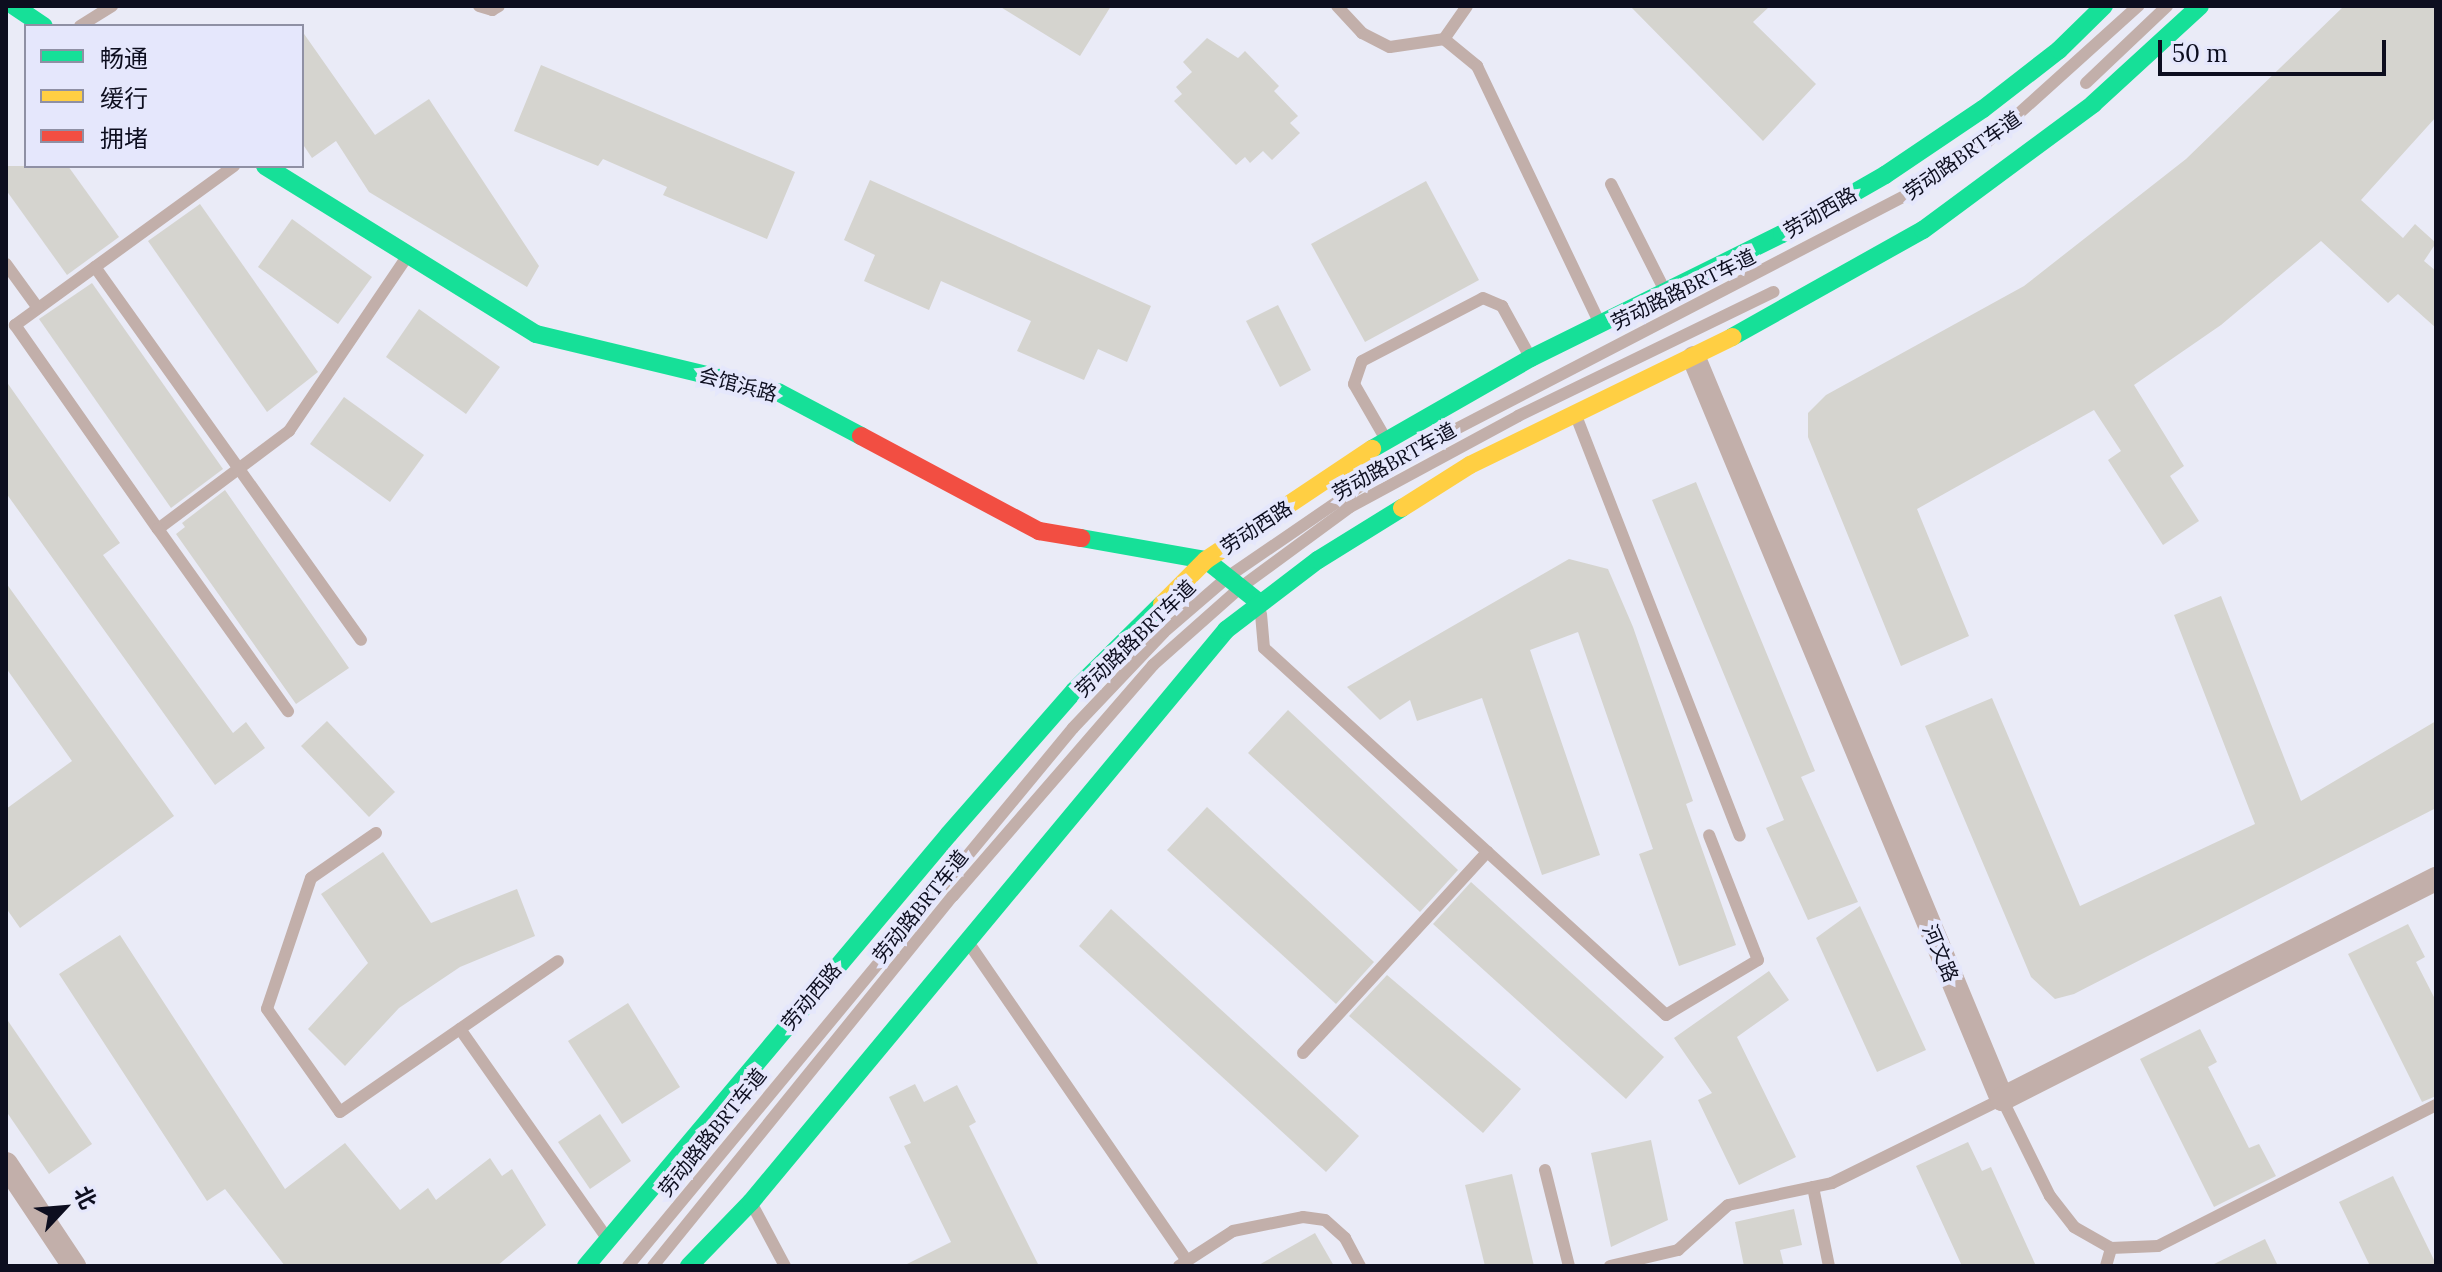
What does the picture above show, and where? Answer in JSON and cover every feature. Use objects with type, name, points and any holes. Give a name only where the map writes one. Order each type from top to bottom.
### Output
[{"type":"main road","points":[[14,6],[41,24]]},
{"type":"main road","name":"劳动西路","points":[[586,1266],[1043,726],[1206,560],[1386,440],[1531,358],[1782,234],[1885,175],[1983,109],[2059,50],[2104,6]]},
{"type":"main road","points":[[689,1266],[751,1202],[1193,666],[1260,603],[1318,560],[1470,465],[1694,358],[1923,230],[2083,112],[2200,6]]},
{"type":"main road","name":"会馆浜路","points":[[268,168],[536,334],[778,392],[1039,531],[1206,560],[1260,603]]},
{"type":"street","name":"河文路","points":[[1694,358],[2002,1099]]},
{"type":"street","points":[[2002,1099],[2436,879]]},
{"type":"street","points":[[6,1164],[74,1266]]},
{"type":"lane","points":[[83,24],[112,6]]},
{"type":"lane","points":[[479,6],[492,10],[499,6]]},
{"type":"lane","points":[[1337,6],[1362,33],[1390,47],[1444,39],[1467,6]]},
{"type":"lane","name":"劳动路路BRT车道","points":[[628,1266],[1073,728],[1164,632],[1406,455],[1922,187],[1986,143],[2138,6]]},
{"type":"lane","points":[[2079,91],[2167,6]]},
{"type":"lane","points":[[1444,39],[1477,66],[1600,323]]},
{"type":"lane","name":"劳动路BRT车道","points":[[1993,159],[2057,112]]},
{"type":"lane","points":[[231,168],[15,325],[288,711]]},
{"type":"lane","points":[[1611,184],[1664,290]]},
{"type":"lane","points":[[1830,264],[1868,242]]},
{"type":"lane","points":[[158,529],[289,431],[408,255]]},
{"type":"lane","points":[[6,264],[38,308]]},
{"type":"lane","points":[[95,267],[361,640]]},
{"type":"lane","name":"劳动路BRT车道","points":[[653,1266],[953,896],[1153,665],[1235,582],[1350,507],[1518,416],[1787,285]]},
{"type":"lane","points":[[1386,440],[1354,384],[1362,361],[1483,298],[1502,306],[1531,358]]},
{"type":"lane","points":[[1576,414],[1740,836]]},
{"type":"lane","points":[[1260,603],[1264,648],[1666,1015],[1758,960],[1709,835]]},
{"type":"lane","points":[[376,833],[311,878],[267,1009],[340,1112],[558,961]]},
{"type":"lane","points":[[1303,1053],[1487,852]]},
{"type":"lane","points":[[966,940],[1183,1264],[1233,1231],[1303,1217],[1325,1220],[1345,1238],[1360,1266]]},
{"type":"lane","points":[[460,1029],[608,1240]]},
{"type":"lane","points":[[1610,1266],[1678,1250],[1728,1205],[1832,1183],[2002,1099],[2050,1196],[2074,1227],[2111,1248],[2158,1246],[2436,1105]]},
{"type":"lane","points":[[1545,1170],[1569,1266]]},
{"type":"lane","points":[[1813,1187],[1829,1266]]},
{"type":"lane","points":[[751,1202],[785,1266]]},
{"type":"lane","points":[[2106,1266],[2111,1248]]},
{"type":"building","points":[[999,6],[1111,6],[1080,56]]},
{"type":"building","points":[[1630,6],[1770,6],[1753,22],[1816,84],[1763,141]]},
{"type":"building","points":[[2344,6],[2436,6],[2436,117],[2361,200],[2403,238],[2415,224],[2436,243],[2424,261],[2436,271],[2436,328],[2398,294],[2388,303],[2321,241],[2221,325],[2134,385],[2184,466],[2170,476],[2199,521],[2163,545],[2108,460],[2121,451],[2094,410],[1917,509],[1969,636],[1901,666],[1808,437],[1808,413],[1826,395],[2024,286],[2186,159]]},
{"type":"building","points":[[304,34],[375,135],[429,99],[539,266],[527,287],[369,192],[336,141],[312,158],[304,146]]},
{"type":"building","points":[[1207,38],[1238,58],[1245,51],[1279,86],[1274,91],[1298,116],[1290,123],[1300,133],[1272,160],[1263,151],[1250,163],[1245,157],[1236,165],[1174,101],[1182,94],[1176,87],[1192,72],[1183,62]]},
{"type":"building","points":[[541,65],[795,172],[767,239],[663,195],[667,187],[603,159],[598,166],[514,131]]},
{"type":"building","points":[[6,166],[69,168],[119,237],[67,275],[6,190]]},
{"type":"building","points":[[870,180],[1151,306],[1127,362],[1098,349],[1084,380],[1017,351],[1031,321],[941,281],[929,310],[864,281],[875,255],[844,240]]},
{"type":"building","points":[[1426,181],[1479,280],[1365,342],[1311,244]]},
{"type":"building","points":[[200,204],[318,372],[267,412],[148,241]]},
{"type":"building","points":[[292,219],[372,277],[338,324],[258,267]]},
{"type":"building","points":[[92,283],[223,469],[171,508],[39,319]]},
{"type":"building","points":[[1278,305],[1311,370],[1280,387],[1246,321]]},
{"type":"building","points":[[419,309],[500,367],[466,414],[386,357]]},
{"type":"building","points":[[6,381],[120,543],[103,555],[233,733],[246,722],[265,748],[215,785],[6,493]]},
{"type":"building","points":[[344,397],[424,455],[390,502],[310,444]]},
{"type":"building","points":[[1696,482],[1815,771],[1801,777],[1858,902],[1808,920],[1766,828],[1784,820],[1652,500]]},
{"type":"building","points":[[225,490],[349,668],[296,704],[176,534],[185,527],[182,523]]},
{"type":"building","points":[[1569,559],[1608,569],[1633,627],[1693,801],[1686,804],[1736,945],[1679,966],[1639,854],[1653,849],[1578,632],[1530,650],[1600,855],[1542,875],[1482,698],[1417,721],[1410,700],[1380,720],[1347,687]]},
{"type":"building","points":[[6,583],[174,816],[20,928],[6,908],[6,809],[72,761],[6,668]]},
{"type":"building","points":[[2221,596],[2301,801],[2436,721],[2436,808],[2074,994],[2055,999],[2031,977],[1925,726],[1992,698],[2080,906],[2255,824],[2174,615]]},
{"type":"building","points":[[1288,710],[1458,870],[1420,912],[1248,753]]},
{"type":"building","points":[[327,721],[395,792],[369,817],[301,746]]},
{"type":"building","points":[[1207,807],[1374,962],[1336,1004],[1167,850]]},
{"type":"building","points":[[383,852],[431,923],[517,889],[535,936],[460,967],[399,1008],[345,1066],[308,1029],[368,963],[321,894]]},
{"type":"building","points":[[1471,882],[1664,1057],[1626,1099],[1433,924]]},
{"type":"building","points":[[1860,906],[1926,1050],[1877,1072],[1816,938]]},
{"type":"building","points":[[1111,909],[1359,1136],[1326,1172],[1079,946]]},
{"type":"building","points":[[2408,924],[2425,957],[2416,962],[2436,1001],[2436,1096],[2422,1102],[2348,954]]},
{"type":"building","points":[[120,935],[285,1189],[345,1143],[400,1210],[428,1188],[436,1200],[490,1158],[502,1176],[512,1169],[546,1225],[497,1266],[285,1266],[225,1189],[207,1201],[59,974]]},
{"type":"building","points":[[1769,971],[1789,1000],[1737,1037],[1796,1157],[1739,1185],[1698,1100],[1712,1093],[1674,1038]]},
{"type":"building","points":[[1387,975],[1521,1089],[1483,1133],[1349,1016]]},
{"type":"building","points":[[628,1003],[680,1087],[622,1124],[568,1041]]},
{"type":"building","points":[[6,1018],[92,1144],[49,1174],[6,1111]]},
{"type":"building","points":[[2200,1029],[2217,1062],[2208,1067],[2249,1148],[2259,1144],[2276,1176],[2214,1207],[2140,1059]]},
{"type":"building","points":[[915,1084],[924,1102],[957,1085],[976,1122],[969,1126],[1039,1266],[903,1266],[951,1242],[904,1146],[911,1143],[889,1097]]},
{"type":"building","points":[[600,1114],[631,1161],[590,1189],[558,1142]]},
{"type":"building","points":[[1651,1140],[1668,1220],[1611,1247],[1591,1153]]},
{"type":"building","points":[[1968,1142],[1982,1171],[1991,1167],[2036,1266],[1962,1266],[1916,1166]]},
{"type":"building","points":[[1512,1174],[1534,1266],[1485,1266],[1465,1185]]},
{"type":"building","points":[[2393,1176],[2436,1266],[2370,1266],[2339,1202]]},
{"type":"building","points":[[1794,1209],[1802,1245],[1780,1250],[1784,1266],[1744,1266],[1735,1222]]},
{"type":"building","points":[[1315,1233],[1334,1266],[1257,1266]]},
{"type":"building","points":[[2265,1239],[2278,1266],[2210,1266]]},
{"type":"traffic: fast","points":[[14,6],[41,24]]},
{"type":"traffic: fast","points":[[1372,449],[1531,358],[1782,234],[1885,175],[1983,109],[2059,50],[2104,6]]},
{"type":"traffic: fast","points":[[1732,337],[1923,230],[2093,104],[2200,6]]},
{"type":"traffic: fast","points":[[268,168],[536,334],[778,392],[861,436]]},
{"type":"traffic: fast","points":[[689,1266],[751,1202],[1226,630],[1318,560],[1402,508]]},
{"type":"traffic: fast","points":[[1081,538],[1206,560],[1260,603]]},
{"type":"traffic: fast","points":[[586,1266],[949,834],[1074,691],[1162,604]]},
{"type":"traffic: slow","points":[[1402,508],[1470,465],[1732,337]]},
{"type":"traffic: slow","points":[[1162,604],[1206,560],[1372,449]]},
{"type":"traffic: jam","points":[[861,436],[1039,531],[1081,538]]}]
